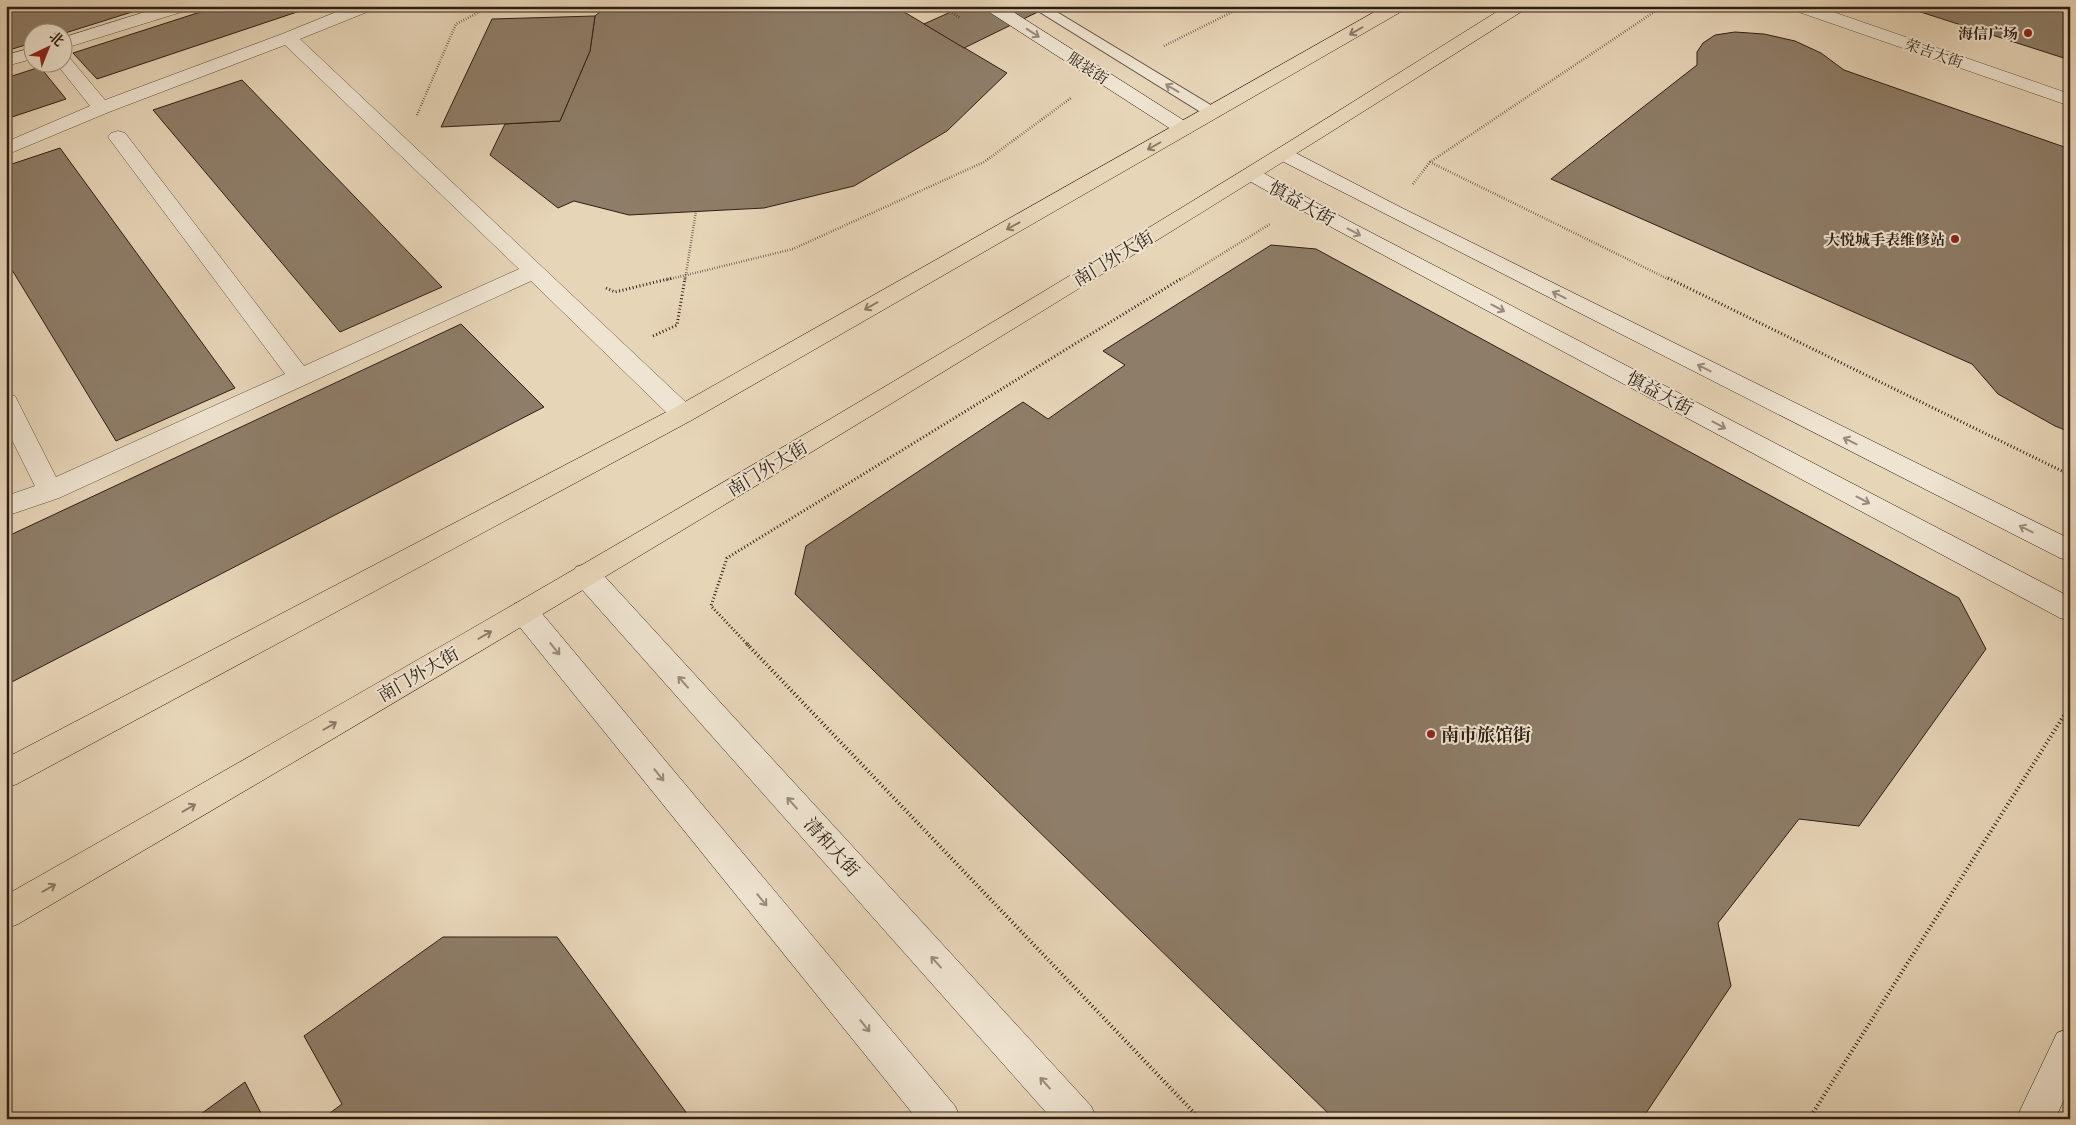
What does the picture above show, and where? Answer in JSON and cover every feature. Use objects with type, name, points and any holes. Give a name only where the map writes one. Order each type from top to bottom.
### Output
[{"type":"main road","points":[[6,774],[683,414],[1184,130],[1398,6]]},
{"type":"main road","name":"南门外大街","points":[[6,913],[524,612],[840,424],[1251,174],[1518,6]]},
{"type":"street","points":[[72,41],[182,6]]},
{"type":"street","points":[[6,150],[102,108],[288,38],[366,6]]},
{"type":"street","name":"服装街","points":[[992,6],[1184,130]]},
{"type":"street","name":"荣吉大街","points":[[1799,6],[2070,100]]},
{"type":"street","points":[[288,38],[683,414]]},
{"type":"street","points":[[6,61],[22,56]]},
{"type":"street","points":[[72,72],[102,108]]},
{"type":"street","points":[[118,137],[300,378]]},
{"type":"street","name":"慎益大街","points":[[1283,154],[2070,551]]},
{"type":"street","name":"慎益大街","points":[[1251,174],[1357,234],[2070,610]]},
{"type":"street","points":[[6,506],[50,491],[534,271]]},
{"type":"street","points":[[6,402],[50,491]]},
{"type":"street","name":"清和大街","points":[[586,575],[1078,1119]]},
{"type":"street","points":[[524,612],[942,1119]]},
{"type":"street","points":[[2034,1119],[2070,1046]]},
{"type":"lane","points":[[1037,6],[1213,113]]},
{"type":"path","points":[[414,122],[456,24],[490,6]]},
{"type":"path","points":[[1393,211],[1430,162],[1663,6]]},
{"type":"path","points":[[600,285],[615,292],[793,249],[984,162],[1075,95]]},
{"type":"path","points":[[1430,162],[2070,475]]},
{"type":"path","points":[[1200,1119],[711,606],[727,558],[1275,221],[1218,194]]},
{"type":"path","points":[[618,352],[677,325],[696,212]]},
{"type":"path","points":[[1809,1119],[2070,706]]},
{"type":"building","points":[[6,6],[151,6],[72,31],[72,22],[22,22],[22,46],[6,51]]},
{"type":"building","points":[[219,6],[295,6],[300,11],[97,79],[73,53]]},
{"type":"building","points":[[607,6],[894,6],[1007,73],[947,131],[854,186],[764,208],[629,215],[574,201],[558,208],[490,155],[505,124],[560,121],[590,51],[595,16]]},
{"type":"building","points":[[964,6],[1050,6],[964,48],[924,24]]},
{"type":"building","name":"海信广场","points":[[1902,6],[2070,6],[2070,60]]},
{"type":"building","points":[[595,16],[590,51],[560,121],[441,127],[492,19]]},
{"type":"building","points":[[1735,32],[1764,34],[1795,41],[1821,53],[1844,70],[2070,149],[2070,432],[2055,426],[1998,394],[1972,364],[1551,179],[1697,65],[1697,52],[1703,43],[1715,35]]},
{"type":"building","points":[[25,72],[44,72],[66,99],[6,119],[6,78]]},
{"type":"building","points":[[242,80],[442,287],[340,332],[153,110]]},
{"type":"building","points":[[60,148],[235,388],[116,441],[6,260],[6,166]]},
{"type":"building","name":"南市旅馆街","points":[[1271,245],[1316,249],[1959,598],[1986,649],[1859,826],[1799,819],[1718,923],[1731,986],[1642,1119],[1334,1119],[795,594],[806,546],[1023,402],[1048,419],[1125,365],[1103,351]]},
{"type":"building","points":[[461,324],[544,407],[6,685],[6,537]]},
{"type":"building","points":[[443,937],[557,937],[691,1119],[322,1119],[342,1104],[304,1036]]},
{"type":"building","points":[[245,1082],[264,1119],[194,1119]]},
{"type":"place","name":"海信广场","points":[[2028,33]]},
{"type":"place","name":"大悦城手表维修站","points":[[1955,239]]},
{"type":"place","name":"南市旅馆街","points":[[1431,734]]}]
